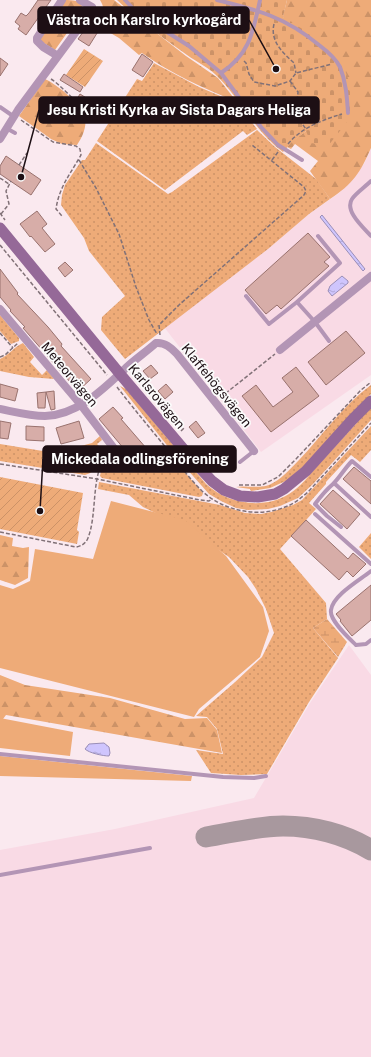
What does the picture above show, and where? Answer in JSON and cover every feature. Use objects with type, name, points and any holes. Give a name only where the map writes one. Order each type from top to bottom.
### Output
[{"type":"street","points":[[58,56],[43,47],[37,41],[37,38],[62,0]]},
{"type":"street","points":[[0,139],[14,116],[81,25],[93,3],[80,0]]},
{"type":"street","name":"Karlsrovägen","points":[[3,224],[116,378],[212,481],[224,490],[240,496],[258,497],[274,494],[291,485],[306,471],[371,401]]},
{"type":"street","points":[[280,350],[371,276]]},
{"type":"street","name":"Meteorvägen","points":[[0,309],[81,405],[119,456]]},
{"type":"street","points":[[0,409],[45,416],[56,414],[81,405],[116,378],[156,343],[161,342]]},
{"type":"street","name":"Klaffehögsvägen","points":[[161,342],[169,346],[177,354],[254,450]]},
{"type":"lane","points":[[124,0],[137,12],[189,46],[221,73],[261,127],[283,148],[302,160]]},
{"type":"lane","points":[[217,0],[258,10],[276,17],[310,37],[338,63],[346,85],[348,112]]},
{"type":"lane","points":[[221,73],[236,62],[247,46],[254,30],[260,0]]},
{"type":"lane","points":[[0,107],[14,116]]},
{"type":"lane","points":[[6,128],[15,133]]},
{"type":"lane","points":[[371,182],[352,199],[350,206],[352,213],[371,236]]},
{"type":"lane","points":[[246,296],[269,324],[297,302],[340,263],[318,236]]},
{"type":"lane","points":[[297,302],[315,322],[329,341]]},
{"type":"lane","points":[[240,462],[254,450]]},
{"type":"lane","points":[[341,527],[315,504],[323,493],[334,483],[344,468],[352,461],[371,477]]},
{"type":"lane","points":[[334,483],[371,517]]},
{"type":"lane","points":[[315,514],[371,564]]},
{"type":"lane","points":[[371,571],[338,596],[331,609],[332,616],[342,632],[356,645],[366,644],[371,640]]},
{"type":"lane","points":[[0,754],[222,777],[254,778],[266,776]]},
{"type":"lane","points":[[0,875],[150,848]]},
{"type":"path","points":[[276,17],[272,32],[276,44],[284,54],[294,62],[296,73]]},
{"type":"path","points":[[246,63],[248,74],[254,82],[275,86],[290,81],[296,73],[338,63]]},
{"type":"path","points":[[44,75],[61,86],[80,105],[86,109],[92,109]]},
{"type":"path","points":[[290,81],[298,92],[296,105],[298,119],[306,129]]},
{"type":"path","points":[[272,161],[289,142],[306,129],[326,119],[348,112]]},
{"type":"path","points":[[14,116],[24,121],[53,142],[76,146],[80,150],[81,155],[79,160],[71,171],[57,200],[56,209],[62,216]]},
{"type":"path","points":[[161,342],[159,325],[179,305],[304,195],[306,191],[304,187],[252,145]]},
{"type":"path","points":[[19,165],[27,153]]},
{"type":"path","points":[[79,160],[96,188],[119,234],[138,293],[149,320],[161,342]]},
{"type":"path","points":[[0,178],[9,184]]},
{"type":"path","points":[[3,224],[0,214],[9,204],[6,191],[11,181]]},
{"type":"path","points":[[0,245],[116,378],[183,469],[203,491],[213,499],[241,511],[257,512],[276,510],[286,507],[308,492],[371,423]]},
{"type":"path","points":[[0,333],[13,348]]},
{"type":"path","points":[[0,357],[24,338]]},
{"type":"path","points":[[215,402],[280,350]]},
{"type":"path","points":[[237,484],[262,485],[278,477],[361,390],[371,382]]},
{"type":"path","points":[[0,532],[76,547],[80,546],[88,538],[93,518],[97,479],[107,454],[114,448]]},
{"type":"path","points":[[0,464],[97,479],[200,500],[209,501],[213,499]]},
{"type":"shaded area","points":[[371,148],[371,375],[261,452],[164,327],[268,249],[309,214],[339,193],[364,164]]},
{"type":"shaded area","points":[[349,645],[371,675],[371,1057],[0,1057],[0,850],[115,829],[254,798],[310,703]]},
{"type":"green space","points":[[65,0],[73,0],[78,2],[83,8],[55,50],[39,40]]},
{"type":"green space","points":[[100,0],[114,0],[186,56],[218,78],[237,102],[176,74],[142,53],[139,55],[119,38],[107,31],[111,25],[99,18],[103,9]]},
{"type":"green space","points":[[117,0],[287,0],[283,17],[317,38],[342,62],[354,95],[354,113],[328,146],[311,143],[306,131],[291,143],[283,152],[273,144],[257,126],[216,75],[151,29]]},
{"type":"green space","points":[[287,0],[371,0],[371,148],[355,177],[345,188],[330,199],[310,171],[318,161],[295,144],[291,149],[287,147],[306,131],[283,16]]},
{"type":"green space","points":[[84,49],[103,61],[85,87],[66,75]]},
{"type":"green space","points":[[154,63],[199,87],[237,103],[257,129],[247,135],[243,131],[165,190],[97,141],[137,79],[142,81]]},
{"type":"green space","points":[[45,79],[74,101],[83,113],[85,118],[85,129],[77,145],[62,144],[51,139],[19,116]]},
{"type":"green space","points":[[257,130],[275,147],[317,180],[330,199],[309,214],[268,249],[125,359],[101,330],[102,317],[125,296],[89,251],[84,238],[61,205],[65,185],[82,160],[85,160],[96,143],[168,194]]},
{"type":"green space","points":[[0,315],[19,338],[19,341],[11,344],[0,331]]},
{"type":"green space","points":[[23,343],[34,357],[30,362],[42,375],[47,370],[54,379],[29,377],[0,371],[0,359]]},
{"type":"green space","points":[[371,385],[371,394],[305,465],[288,480],[270,488],[251,491],[250,489],[236,487],[256,487],[269,485],[285,474],[351,402]]},
{"type":"green space","points":[[120,386],[126,389],[206,484],[225,496],[246,502],[268,502],[289,494],[301,484],[371,408],[371,420],[313,484],[298,498],[280,506],[268,509],[248,510],[236,508],[209,494],[177,458]]},
{"type":"green space","points":[[371,426],[371,450],[360,462],[351,455],[326,482],[326,484],[309,503],[316,509],[280,549],[326,603],[327,619],[313,628],[338,658],[309,702],[267,774],[241,775],[211,773],[196,750],[223,754],[217,729],[207,717],[196,716],[262,657],[274,633],[266,609],[248,577],[229,557],[162,516],[143,507],[129,495],[98,489],[99,482],[220,505],[245,513],[261,514],[271,512],[293,505],[302,500]]},
{"type":"green space","points":[[100,436],[102,440],[97,444],[104,451],[101,459],[98,466],[92,472],[85,475],[0,461],[0,444],[55,453],[92,443]]},
{"type":"green space","points":[[167,452],[203,493],[202,496],[199,497],[102,478],[100,476],[101,471],[109,457],[117,466],[129,457],[141,470]]},
{"type":"green space","points":[[0,477],[83,493],[77,530],[79,532],[77,544],[0,529]]},
{"type":"green space","points":[[111,501],[185,520],[226,556],[263,607],[269,631],[260,657],[199,709],[194,717],[0,668],[0,585],[13,589],[30,581],[35,549],[93,559]]},
{"type":"green space","points":[[371,533],[371,559],[359,547]]},
{"type":"green space","points":[[0,535],[13,538],[12,546],[23,548],[29,547],[28,578],[15,585],[0,580]]},
{"type":"green space","points":[[327,619],[347,642],[338,657],[313,628]]},
{"type":"green space","points":[[0,675],[25,685],[110,698],[185,719],[207,718],[217,730],[222,753],[6,715],[0,723]]},
{"type":"green space","points":[[0,718],[73,732],[70,756],[0,748]]},
{"type":"green space","points":[[0,756],[192,776],[191,781],[0,776]]},
{"type":"water","points":[[322,215],[365,269],[363,271],[320,217]]},
{"type":"water","points":[[342,276],[348,281],[348,283],[332,296],[328,291],[330,286]]},
{"type":"water","points":[[104,743],[109,747],[109,756],[96,754],[85,749],[89,744]]},
{"type":"building","points":[[38,0],[51,0],[26,35],[18,29],[20,26],[15,22],[21,13],[26,16]]},
{"type":"building","points":[[89,24],[99,30],[89,46],[78,39]]},
{"type":"building","points":[[142,54],[153,62],[143,77],[132,70]]},
{"type":"building","points":[[0,58],[8,64],[0,76]]},
{"type":"building","points":[[64,74],[83,87],[80,92],[60,80]]},
{"type":"building","points":[[80,94],[88,99],[84,104],[77,99]]},
{"type":"building","points":[[6,156],[41,180],[31,195],[0,174],[0,166]]},
{"type":"building","points":[[37,211],[47,224],[42,228],[55,244],[45,252],[20,224]]},
{"type":"building","points":[[308,233],[330,257],[324,262],[329,266],[281,309],[277,305],[266,314],[245,290]]},
{"type":"building","points":[[65,262],[73,270],[65,277],[58,268]]},
{"type":"building","points":[[0,269],[18,293],[17,294],[48,327],[62,344],[61,346],[91,379],[78,391],[23,328],[25,327],[10,311],[11,310],[0,297]]},
{"type":"building","points":[[346,331],[365,353],[326,385],[308,362]]},
{"type":"building","points":[[151,365],[158,373],[150,379],[143,371]]},
{"type":"building","points":[[296,367],[319,396],[271,432],[242,396],[256,385],[273,407],[293,392],[282,378]]},
{"type":"building","points":[[0,384],[18,389],[15,401],[0,397]]},
{"type":"building","points":[[166,384],[173,392],[165,399],[158,391]]},
{"type":"building","points":[[54,391],[55,409],[51,410],[46,392]]},
{"type":"building","points":[[46,392],[45,408],[38,408],[37,393]]},
{"type":"building","points":[[113,407],[123,418],[121,419],[153,456],[140,468],[99,419]]},
{"type":"building","points":[[0,421],[11,423],[8,439],[0,438]]},
{"type":"building","points":[[79,421],[84,438],[61,444],[56,428]]},
{"type":"building","points":[[196,421],[205,433],[198,438],[189,427]]},
{"type":"building","points":[[26,426],[44,427],[44,441],[26,440]]},
{"type":"building","points":[[354,467],[371,481],[371,504],[343,479]]},
{"type":"building","points":[[333,490],[360,514],[347,529],[320,504]]},
{"type":"building","points":[[306,520],[348,559],[353,553],[366,564],[353,577],[347,571],[339,580],[291,536]]},
{"type":"building","points":[[371,585],[371,620],[352,636],[336,614]]},
{"type":"taxiway","points":[[206,837],[264,827],[294,826],[317,829],[340,835],[371,850]]},
{"type":"place","name":"Västra och Karslro kyrkogård","points":[[276,69]]},
{"type":"place","name":"Jesu Kristi Kyrka av Sista Dagars Heliga","points":[[21,177]]},
{"type":"place","name":"Mickedala odlingsförening","points":[[40,511]]}]
